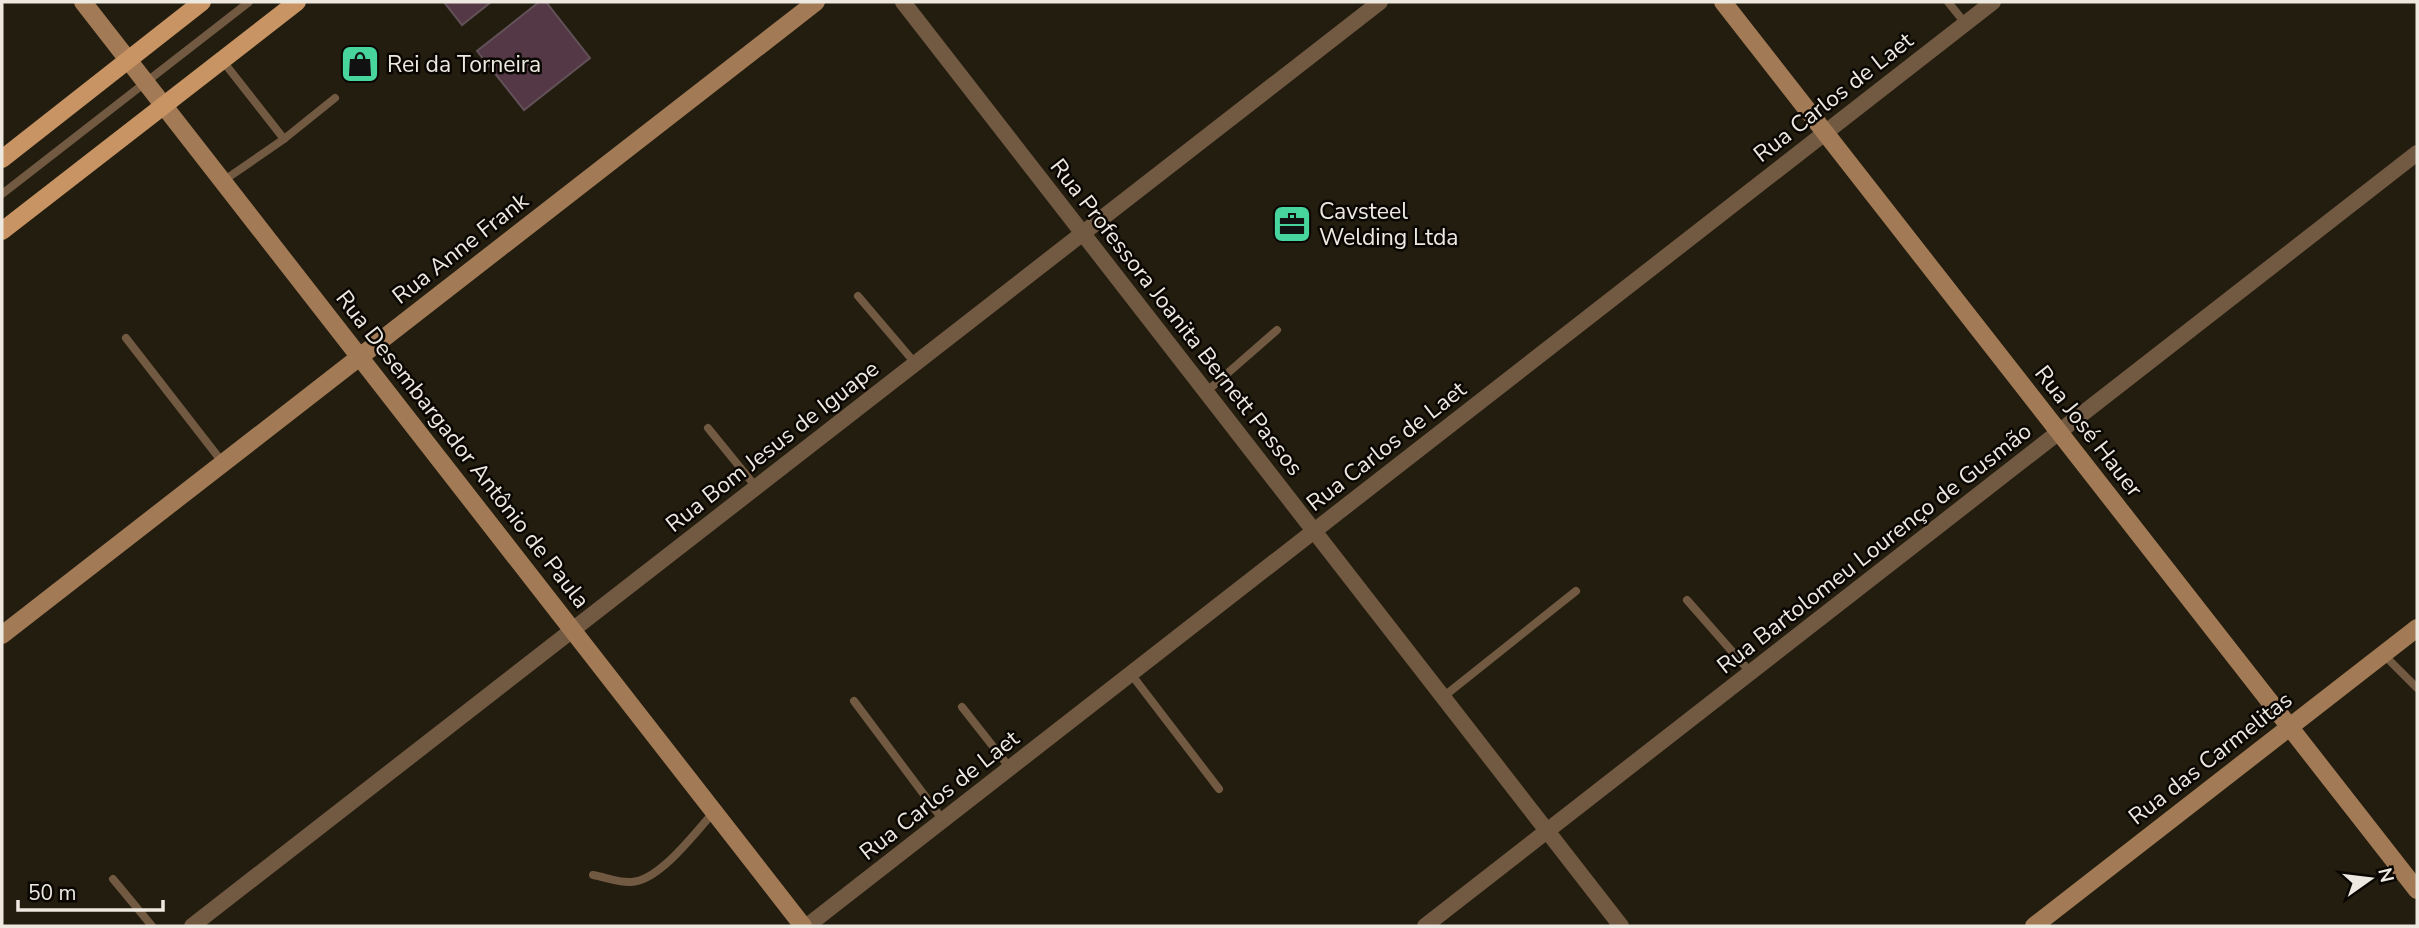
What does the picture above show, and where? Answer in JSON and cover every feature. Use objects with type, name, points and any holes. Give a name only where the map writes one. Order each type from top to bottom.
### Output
[{"type":"main road","name":"Rua Desembargador Antônio de Paula","points":[[83,2],[805,926]]},
{"type":"main road","points":[[2,159],[202,2]]},
{"type":"main road","points":[[2,231],[297,2]]},
{"type":"main road","name":"Rua Anne Frank","points":[[2,635],[817,2]]},
{"type":"main road","name":"Rua José Hauer","points":[[1723,2],[2417,890]]},
{"type":"main road","name":"Rua das Carmelitas","points":[[2034,926],[2417,628]]},
{"type":"street","name":"Rua Professora Joanita Bernett Passos","points":[[903,2],[1621,926]]},
{"type":"street","name":"Rua Bom Jesus de Iguape","points":[[192,926],[1380,2]]},
{"type":"street","name":"Rua Carlos de Laet","points":[[805,926],[1993,2]]},
{"type":"street","name":"Rua Bartolomeu Lourenço de Gusmão","points":[[1425,926],[2417,153]]},
{"type":"lane","points":[[2,194],[249,2]]},
{"type":"lane","points":[[1948,2],[1965,23]]},
{"type":"lane","points":[[222,60],[284,139]]},
{"type":"lane","points":[[223,181],[284,139],[335,98]]},
{"type":"lane","points":[[859,296],[915,364]]},
{"type":"lane","points":[[1206,392],[1277,330]]},
{"type":"lane","points":[[126,338],[223,463]]},
{"type":"lane","points":[[708,428],[757,487]]},
{"type":"lane","points":[[1443,697],[1576,591]]},
{"type":"lane","points":[[1687,600],[1751,673]]},
{"type":"lane","points":[[2383,654],[2417,688]]},
{"type":"lane","points":[[1131,674],[1219,789]]},
{"type":"lane","points":[[854,701],[943,820]]},
{"type":"lane","points":[[962,707],[1010,768]]},
{"type":"lane","points":[[593,875],[632,882],[648,877],[660,870],[714,812]]},
{"type":"lane","points":[[113,879],[152,926]]},
{"type":"building","points":[[444,2],[491,2],[462,25]]},
{"type":"building","points":[[539,2],[546,2],[590,58],[524,110],[477,51]]},
{"type":"place","name":"Rei da Torneira","points":[[360,64]]},
{"type":"place","name":"Cavsteel Welding Ltda","points":[[1292,224]]}]
